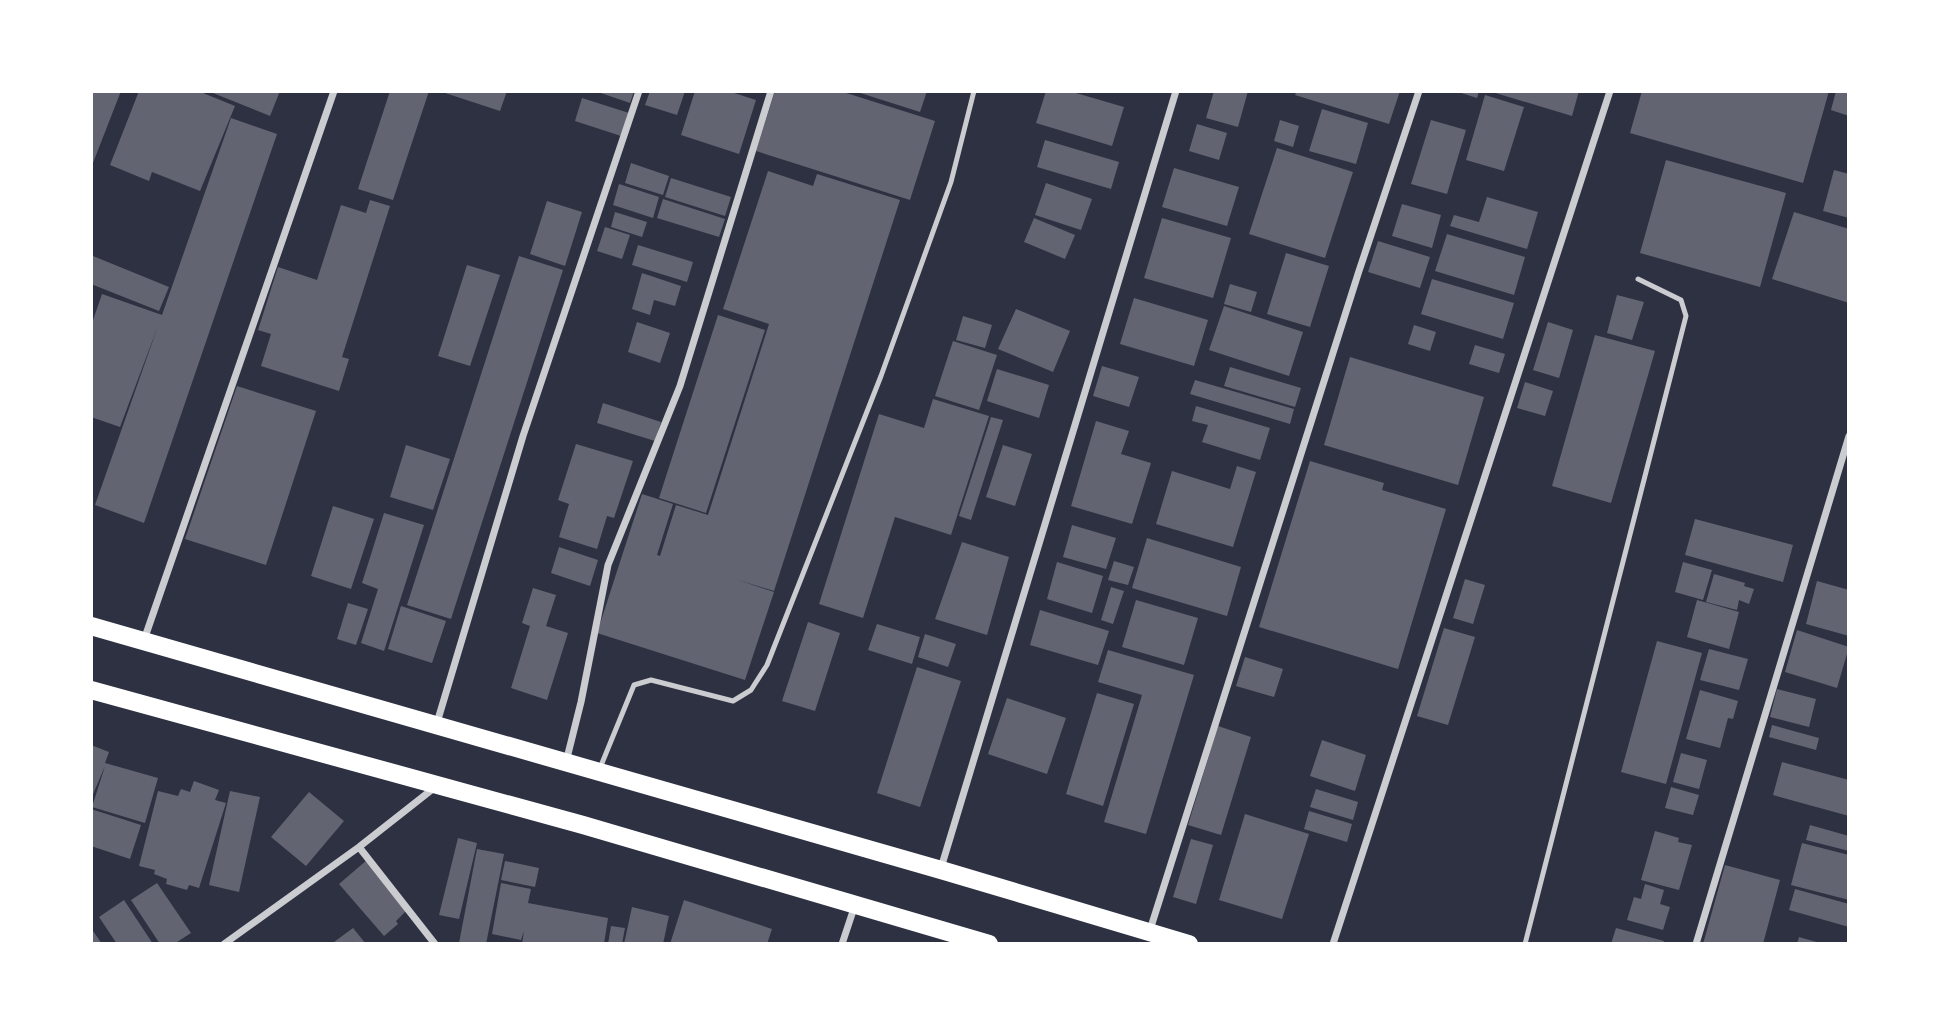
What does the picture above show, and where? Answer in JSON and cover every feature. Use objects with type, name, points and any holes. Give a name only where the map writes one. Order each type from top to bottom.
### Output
[{"type":"main road","points":[[91,626],[1189,944]]},
{"type":"main road","points":[[91,690],[437,785],[989,944]]},
{"type":"street","points":[[144,641],[334,91]]},
{"type":"street","points":[[436,726],[523,436],[639,91]]},
{"type":"street","points":[[566,763],[608,565],[680,386],[771,91]]},
{"type":"street","points":[[941,870],[1176,91]]},
{"type":"street","points":[[1149,933],[1358,274],[1419,91]]},
{"type":"street","points":[[1333,944],[1610,91]]},
{"type":"street","points":[[1696,944],[1849,436]]},
{"type":"street","points":[[224,944],[359,848],[437,785]]},
{"type":"street","points":[[359,848],[435,944]]},
{"type":"street","points":[[842,944],[855,905]]},
{"type":"lane","points":[[598,772],[634,685],[651,680],[733,701],[751,690],[767,665],[881,376],[951,182],[974,91]]},
{"type":"lane","points":[[1525,944],[1686,316],[1681,300],[1638,279]]},
{"type":"building","points":[[91,91],[121,91],[91,168]]},
{"type":"building","points":[[139,91],[198,91],[235,106],[200,191],[152,172],[149,181],[110,165]]},
{"type":"building","points":[[280,91],[270,116],[213,93]]},
{"type":"building","points":[[390,91],[429,91],[393,200],[358,189]]},
{"type":"building","points":[[439,91],[507,91],[500,111]]},
{"type":"building","points":[[595,91],[634,91],[630,103]]},
{"type":"building","points":[[650,91],[685,91],[677,115],[645,105]]},
{"type":"building","points":[[695,91],[728,91],[756,100],[739,154],[681,135]]},
{"type":"building","points":[[775,91],[840,91],[935,121],[910,200],[756,151]]},
{"type":"building","points":[[854,91],[927,91],[920,112]]},
{"type":"building","points":[[1046,91],[1069,91],[1124,107],[1112,146],[1036,123]]},
{"type":"building","points":[[1214,91],[1248,91],[1238,127],[1206,118]]},
{"type":"building","points":[[1297,91],[1400,91],[1389,124],[1295,95]]},
{"type":"building","points":[[1455,91],[1479,91],[1477,98]]},
{"type":"building","points":[[1489,91],[1579,91],[1572,116]]},
{"type":"building","points":[[1642,91],[1829,91],[1803,183],[1630,133]]},
{"type":"building","points":[[1836,91],[1849,91],[1849,116],[1831,110]]},
{"type":"building","points":[[1485,95],[1524,107],[1504,171],[1466,160]]},
{"type":"building","points":[[582,98],[629,113],[621,136],[575,121]]},
{"type":"building","points":[[1322,109],[1368,123],[1356,164],[1309,151]]},
{"type":"building","points":[[231,118],[277,134],[144,523],[95,505],[158,326],[120,427],[91,417],[91,326],[102,294],[162,315]]},
{"type":"building","points":[[1280,120],[1299,126],[1293,147],[1274,141]]},
{"type":"building","points":[[1431,120],[1466,130],[1447,194],[1411,184]]},
{"type":"building","points":[[1197,124],[1227,133],[1219,160],[1189,151]]},
{"type":"building","points":[[1045,140],[1119,162],[1111,189],[1037,167]]},
{"type":"building","points":[[1277,148],[1353,172],[1325,258],[1249,234]]},
{"type":"building","points":[[1666,160],[1786,193],[1760,287],[1640,253]]},
{"type":"building","points":[[631,163],[669,176],[663,195],[625,183]]},
{"type":"building","points":[[1174,168],[1239,187],[1227,226],[1162,207]]},
{"type":"building","points":[[1834,170],[1849,174],[1849,218],[1823,211]]},
{"type":"building","points":[[768,171],[813,186],[817,174],[900,200],[774,591],[738,580],[774,592],[745,680],[597,633],[642,494],[673,504],[657,555],[660,556],[676,505],[708,515],[769,324],[723,309]]},
{"type":"building","points":[[671,178],[731,197],[725,216],[665,197]]},
{"type":"building","points":[[1046,183],[1092,199],[1081,230],[1035,215]]},
{"type":"building","points":[[619,184],[659,197],[653,218],[613,205]]},
{"type":"building","points":[[1487,197],[1538,212],[1527,249],[1450,226],[1454,215],[1479,222]]},
{"type":"building","points":[[663,199],[725,219],[719,237],[657,218]]},
{"type":"building","points":[[370,200],[390,206],[342,357],[349,359],[339,391],[261,366],[271,334],[258,330],[278,267],[317,280],[341,205],[366,213]]},
{"type":"building","points":[[547,201],[582,212],[565,266],[530,254]]},
{"type":"building","points":[[1402,204],[1441,215],[1432,248],[1392,236]]},
{"type":"building","points":[[615,212],[647,222],[642,237],[611,227]]},
{"type":"building","points":[[1794,212],[1849,229],[1849,303],[1772,279]]},
{"type":"building","points":[[1034,218],[1075,235],[1065,259],[1024,242]]},
{"type":"building","points":[[1162,218],[1231,238],[1213,298],[1144,278]]},
{"type":"building","points":[[605,227],[630,235],[622,259],[597,251]]},
{"type":"building","points":[[1447,234],[1525,257],[1514,295],[1435,271]]},
{"type":"building","points":[[1378,241],[1430,257],[1420,288],[1368,272]]},
{"type":"building","points":[[638,245],[693,262],[687,282],[632,265]]},
{"type":"building","points":[[1286,253],[1329,266],[1310,327],[1267,314]]},
{"type":"building","points":[[93,256],[169,287],[159,311],[91,284]]},
{"type":"building","points":[[519,256],[563,270],[451,619],[407,605]]},
{"type":"building","points":[[467,265],[500,275],[470,366],[438,356]]},
{"type":"building","points":[[642,273],[681,286],[675,306],[654,300],[650,315],[632,309]]},
{"type":"building","points":[[1432,279],[1514,303],[1503,339],[1421,314]]},
{"type":"building","points":[[1230,284],[1257,292],[1251,312],[1224,304]]},
{"type":"building","points":[[1617,295],[1644,302],[1632,340],[1607,333]]},
{"type":"building","points":[[1134,298],[1208,320],[1194,366],[1120,344]]},
{"type":"building","points":[[1224,306],[1303,332],[1289,376],[1209,350]]},
{"type":"building","points":[[1016,309],[1070,331],[1053,372],[998,349]]},
{"type":"building","points":[[718,315],[765,330],[706,513],[659,498]]},
{"type":"building","points":[[963,316],[992,325],[985,348],[956,340]]},
{"type":"building","points":[[637,322],[670,333],[660,363],[628,352]]},
{"type":"building","points":[[1548,322],[1573,330],[1559,378],[1533,370]]},
{"type":"building","points":[[1414,325],[1436,332],[1430,351],[1408,344]]},
{"type":"building","points":[[1595,335],[1655,351],[1611,503],[1552,486]]},
{"type":"building","points":[[953,341],[997,355],[979,410],[935,396]]},
{"type":"building","points":[[1475,345],[1505,354],[1499,373],[1469,364]]},
{"type":"building","points":[[1350,357],[1484,397],[1458,485],[1324,445]]},
{"type":"building","points":[[1102,366],[1139,377],[1129,407],[1093,396]]},
{"type":"building","points":[[1230,367],[1301,388],[1295,407],[1224,386]]},
{"type":"building","points":[[997,369],[1049,385],[1039,418],[987,401]]},
{"type":"building","points":[[1195,380],[1294,409],[1290,424],[1190,394]]},
{"type":"building","points":[[1525,382],[1553,391],[1545,416],[1517,408]]},
{"type":"building","points":[[237,386],[316,411],[266,565],[185,539]]},
{"type":"building","points":[[933,399],[989,416],[951,535],[895,517],[863,618],[819,604],[879,414],[924,428]]},
{"type":"building","points":[[603,403],[661,422],[655,441],[597,423]]},
{"type":"building","points":[[1196,406],[1270,428],[1260,460],[1202,442],[1208,425],[1192,421]]},
{"type":"building","points":[[991,417],[1003,420],[971,520],[959,516]]},
{"type":"building","points":[[1096,421],[1129,431],[1121,454],[1151,463],[1132,524],[1071,506]]},
{"type":"building","points":[[576,444],[633,461],[614,518],[607,516],[597,549],[559,537],[569,504],[558,500]]},
{"type":"building","points":[[406,445],[450,459],[433,510],[390,497]]},
{"type":"building","points":[[1003,445],[1032,454],[1015,506],[986,497]]},
{"type":"building","points":[[1310,461],[1384,483],[1382,490],[1446,509],[1398,669],[1259,627]]},
{"type":"building","points":[[1237,466],[1256,472],[1233,547],[1156,524],[1172,471],[1230,489]]},
{"type":"building","points":[[333,506],[374,519],[351,589],[311,576]]},
{"type":"building","points":[[384,513],[424,525],[384,651],[361,643],[378,589],[362,583]]},
{"type":"building","points":[[1695,519],[1793,545],[1783,582],[1685,555]]},
{"type":"building","points":[[1072,525],[1116,538],[1106,569],[1063,557]]},
{"type":"building","points":[[1147,538],[1241,567],[1227,616],[1132,588]]},
{"type":"building","points":[[962,542],[1009,557],[987,635],[935,619]]},
{"type":"building","points":[[559,547],[598,560],[590,586],[551,573]]},
{"type":"building","points":[[1114,561],[1134,567],[1128,585],[1108,580]]},
{"type":"building","points":[[1057,562],[1103,576],[1092,613],[1047,599]]},
{"type":"building","points":[[1683,562],[1712,570],[1703,600],[1675,592]]},
{"type":"building","points":[[1714,574],[1745,583],[1744,586],[1754,589],[1749,604],[1739,600],[1737,610],[1706,602]]},
{"type":"building","points":[[1465,579],[1485,585],[1473,624],[1453,618]]},
{"type":"building","points":[[1817,581],[1849,590],[1849,636],[1806,624]]},
{"type":"building","points":[[1111,587],[1124,591],[1113,624],[1101,620]]},
{"type":"building","points":[[533,588],[556,595],[546,626],[568,633],[547,700],[511,688],[530,626],[522,623]]},
{"type":"building","points":[[1136,600],[1198,618],[1184,665],[1122,647]]},
{"type":"building","points":[[1697,600],[1739,612],[1729,649],[1687,637]]},
{"type":"building","points":[[348,603],[368,609],[356,645],[337,639]]},
{"type":"building","points":[[401,606],[446,621],[432,663],[388,649]]},
{"type":"building","points":[[1040,610],[1109,631],[1098,665],[1030,645]]},
{"type":"building","points":[[808,622],[840,633],[815,711],[782,701]]},
{"type":"building","points":[[877,624],[920,637],[912,664],[868,650]]},
{"type":"building","points":[[1444,628],[1475,637],[1448,725],[1417,716]]},
{"type":"building","points":[[1797,630],[1849,647],[1837,688],[1785,672]]},
{"type":"building","points":[[925,634],[956,644],[948,667],[918,657]]},
{"type":"building","points":[[1657,641],[1702,653],[1666,784],[1621,772]]},
{"type":"building","points":[[1709,649],[1748,659],[1739,690],[1700,680]]},
{"type":"building","points":[[1108,650],[1194,675],[1146,834],[1104,822],[1142,695],[1098,682]]},
{"type":"building","points":[[1245,657],[1283,669],[1274,697],[1236,686]]},
{"type":"building","points":[[917,667],[961,681],[920,807],[877,793]]},
{"type":"building","points":[[1777,689],[1816,699],[1809,727],[1770,717]]},
{"type":"building","points":[[1700,690],[1738,701],[1733,719],[1728,718],[1720,748],[1686,739]]},
{"type":"building","points":[[1097,693],[1134,704],[1103,806],[1066,794]]},
{"type":"building","points":[[1007,698],[1066,718],[1047,774],[988,754]]},
{"type":"building","points":[[1772,725],[1819,738],[1816,750],[1769,737]]},
{"type":"building","points":[[1218,726],[1251,737],[1221,835],[1188,825]]},
{"type":"building","points":[[1322,740],[1366,755],[1355,791],[1310,776]]},
{"type":"building","points":[[91,745],[109,752],[105,763],[158,778],[145,823],[92,807],[105,766],[91,799]]},
{"type":"building","points":[[1681,753],[1707,760],[1699,789],[1673,782]]},
{"type":"building","points":[[1782,762],[1849,780],[1849,816],[1773,795]]},
{"type":"building","points":[[194,781],[219,790],[215,800],[226,803],[199,888],[189,885],[187,890],[166,884],[167,879],[154,874],[155,870],[139,866],[158,791],[178,796],[181,789],[190,792]]},
{"type":"building","points":[[1671,787],[1699,795],[1693,815],[1665,808]]},
{"type":"building","points":[[1316,789],[1358,802],[1353,820],[1310,807]]},
{"type":"building","points":[[230,791],[260,797],[239,892],[209,885]]},
{"type":"building","points":[[309,792],[344,821],[306,866],[271,837]]},
{"type":"building","points":[[91,809],[141,825],[130,859],[91,846]]},
{"type":"building","points":[[1309,811],[1352,824],[1347,842],[1304,829]]},
{"type":"building","points":[[1245,814],[1309,834],[1282,919],[1219,900]]},
{"type":"building","points":[[1810,825],[1849,836],[1849,851],[1806,840]]},
{"type":"building","points":[[1655,831],[1679,838],[1678,842],[1692,845],[1679,890],[1641,880]]},
{"type":"building","points":[[458,838],[477,843],[459,919],[439,915]]},
{"type":"building","points":[[1191,839],[1213,845],[1196,904],[1173,897]]},
{"type":"building","points":[[1802,843],[1849,855],[1849,900],[1791,885]]},
{"type":"building","points":[[477,849],[504,854],[486,944],[465,944],[459,943]]},
{"type":"building","points":[[367,860],[406,911],[396,921],[398,924],[384,936],[339,884]]},
{"type":"building","points":[[505,861],[539,868],[535,887],[501,880]]},
{"type":"building","points":[[1725,865],[1780,880],[1763,944],[1703,944]]},
{"type":"building","points":[[157,883],[191,933],[174,944],[160,944],[131,900]]},
{"type":"building","points":[[501,883],[531,889],[528,903],[608,918],[604,944],[522,944],[524,931],[521,940],[492,934]]},
{"type":"building","points":[[1645,884],[1664,890],[1660,904],[1670,907],[1663,930],[1627,920],[1634,897],[1641,899]]},
{"type":"building","points":[[1795,889],[1849,904],[1849,927],[1789,910]]},
{"type":"building","points":[[124,900],[153,944],[117,944],[99,917]]},
{"type":"building","points":[[684,900],[772,929],[767,944],[670,944]]},
{"type":"building","points":[[632,907],[669,916],[663,944],[624,944]]},
{"type":"building","points":[[611,926],[625,928],[622,944],[608,944]]},
{"type":"building","points":[[91,928],[102,944],[91,944]]},
{"type":"building","points":[[353,928],[366,944],[334,942]]},
{"type":"building","points":[[1616,928],[1664,941],[1663,944],[1611,944]]},
{"type":"building","points":[[1799,937],[1820,943],[1820,944],[1797,944]]}]
